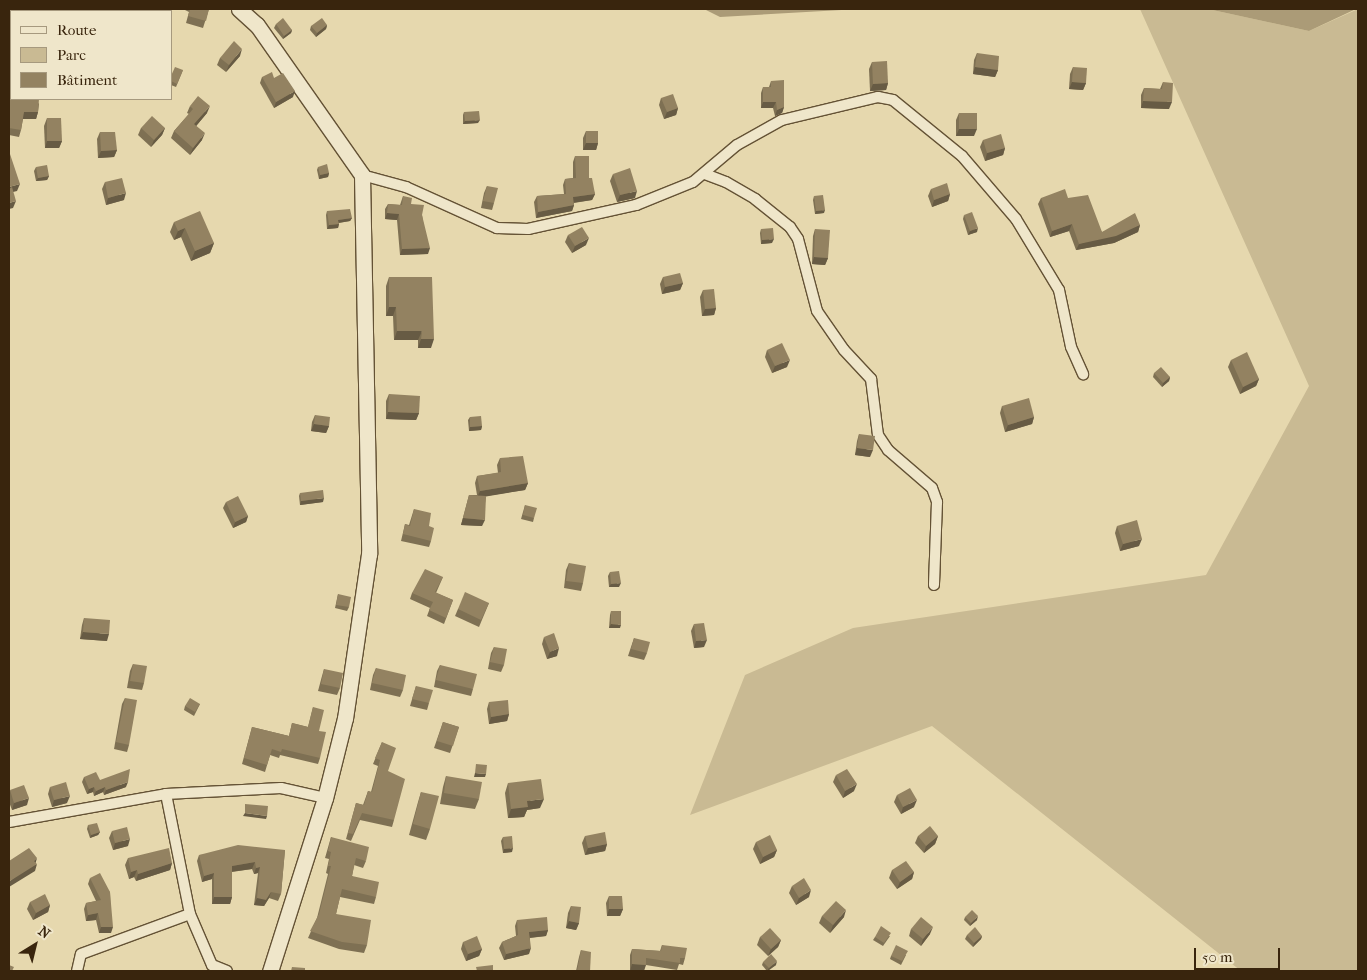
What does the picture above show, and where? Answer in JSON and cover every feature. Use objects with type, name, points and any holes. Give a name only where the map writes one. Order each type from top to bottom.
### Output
[{"type":"street","points":[[239,9],[257,25],[362,175],[369,554],[344,718],[325,798],[270,971]]},
{"type":"street","points":[[362,175],[406,187],[497,228],[528,230],[636,205],[705,174],[737,144],[782,120],[878,97],[893,100],[962,156],[1016,219],[1059,290],[1071,347],[1083,374]]},
{"type":"street","points":[[705,174],[726,182],[755,199],[790,227],[798,239],[817,311],[844,350],[871,379],[878,435],[888,450],[932,488],[937,502],[934,585]]},
{"type":"street","points":[[9,822],[166,794],[281,788],[325,798]]},
{"type":"street","points":[[166,794],[190,914],[212,965],[227,971]]},
{"type":"street","points":[[77,971],[81,954],[190,914]]},
{"type":"green space","points":[[1140,9],[1208,9],[1309,31],[1358,9],[1358,971],[1241,971],[932,726],[690,815],[745,675],[853,628],[1206,575],[1309,386]]},
{"type":"shaded area","points":[[704,9],[859,9],[720,17]]},
{"type":"shaded area","points":[[1208,9],[1356,9],[1309,31]]},
{"type":"building","points":[[9,9],[75,9],[10,10],[9,21]]},
{"type":"building","points":[[190,9],[209,9],[206,21],[188,16]]},
{"type":"building","points":[[283,18],[292,30],[284,36],[276,24]]},
{"type":"building","points":[[322,18],[327,25],[317,33],[311,26]]},
{"type":"building","points":[[234,41],[242,49],[229,65],[220,58]]},
{"type":"building","points":[[977,53],[999,56],[998,70],[975,67]]},
{"type":"building","points":[[887,61],[888,83],[873,84],[872,62]]},
{"type":"building","points":[[10,64],[10,100],[39,100],[38,112],[24,112],[21,130],[9,128]]},
{"type":"building","points":[[175,67],[183,70],[177,84],[172,82],[172,74]]},
{"type":"building","points":[[1073,67],[1087,68],[1086,83],[1072,82]]},
{"type":"building","points":[[272,72],[274,78],[283,73],[295,91],[276,102],[262,77]]},
{"type":"building","points":[[784,80],[784,107],[777,110],[776,102],[763,102],[763,87],[771,87],[771,81]]},
{"type":"building","points":[[1163,82],[1173,83],[1172,102],[1143,101],[1144,88],[1162,89]]},
{"type":"building","points":[[673,94],[678,108],[667,112],[661,98]]},
{"type":"building","points":[[198,96],[210,106],[194,124],[205,133],[193,148],[174,131],[193,109],[190,106]]},
{"type":"building","points":[[479,111],[480,120],[465,121],[464,112]]},
{"type":"building","points":[[959,113],[977,113],[977,129],[959,129]]},
{"type":"building","points":[[152,116],[165,128],[154,140],[141,128]]},
{"type":"building","points":[[47,118],[61,118],[62,141],[47,141]]},
{"type":"building","points":[[586,131],[598,131],[598,143],[586,143]]},
{"type":"building","points":[[100,132],[115,132],[117,150],[101,151]]},
{"type":"building","points":[[1001,134],[1005,148],[987,153],[983,140]]},
{"type":"building","points":[[9,155],[20,184],[9,187]]},
{"type":"building","points":[[575,156],[589,156],[589,178],[592,178],[595,194],[573,197],[574,205],[538,212],[537,196],[566,194],[565,179],[576,178]]},
{"type":"building","points":[[327,164],[329,173],[320,175],[318,167]]},
{"type":"building","points":[[47,165],[49,176],[38,178],[36,167]]},
{"type":"building","points":[[630,168],[637,191],[620,195],[613,174]]},
{"type":"building","points":[[122,178],[126,193],[108,198],[105,182]]},
{"type":"building","points":[[947,183],[950,194],[934,200],[931,189]]},
{"type":"building","points":[[487,186],[498,188],[494,203],[483,201]]},
{"type":"building","points":[[12,187],[16,201],[9,203],[9,189]]},
{"type":"building","points":[[1065,189],[1068,198],[1088,195],[1102,232],[1135,213],[1140,225],[1116,236],[1079,244],[1072,224],[1052,231],[1041,198]]},
{"type":"building","points":[[823,195],[825,210],[816,211],[814,196]]},
{"type":"building","points":[[403,196],[412,198],[411,204],[424,205],[422,215],[430,248],[402,249],[399,214],[387,213],[388,204],[402,205]]},
{"type":"building","points":[[350,209],[352,218],[338,220],[339,224],[329,225],[327,211]]},
{"type":"building","points":[[200,211],[214,243],[195,251],[185,228],[178,231],[174,222]]},
{"type":"building","points":[[972,212],[978,228],[970,231],[964,215]]},
{"type":"building","points":[[582,227],[589,238],[575,246],[568,235]]},
{"type":"building","points":[[773,228],[774,239],[762,240],[761,229]]},
{"type":"building","points":[[815,229],[830,230],[828,258],[814,257]]},
{"type":"building","points":[[680,273],[683,283],[665,287],[663,277]]},
{"type":"building","points":[[389,277],[432,277],[434,339],[421,339],[422,331],[397,331],[396,307],[389,307]]},
{"type":"building","points":[[714,289],[716,308],[705,309],[703,290]]},
{"type":"building","points":[[782,343],[790,360],[775,366],[767,350]]},
{"type":"building","points":[[1247,352],[1259,379],[1243,387],[1231,360]]},
{"type":"building","points":[[1161,367],[1170,377],[1163,383],[1154,373]]},
{"type":"building","points":[[389,394],[420,396],[419,413],[388,412]]},
{"type":"building","points":[[1029,398],[1034,417],[1008,425],[1002,406]]},
{"type":"building","points":[[315,415],[330,417],[329,426],[314,424]]},
{"type":"building","points":[[481,416],[482,426],[470,427],[470,417]]},
{"type":"building","points":[[859,434],[875,436],[873,450],[857,448]]},
{"type":"building","points":[[523,456],[528,483],[480,491],[477,476],[501,472],[500,458]]},
{"type":"building","points":[[323,490],[324,498],[301,501],[300,493]]},
{"type":"building","points":[[469,495],[486,496],[485,520],[463,518]]},
{"type":"building","points":[[238,496],[248,516],[235,522],[226,502]]},
{"type":"building","points":[[525,505],[537,508],[534,518],[523,515]]},
{"type":"building","points":[[414,509],[431,513],[429,526],[434,528],[431,541],[403,534],[405,524],[410,526]]},
{"type":"building","points":[[1137,520],[1142,539],[1123,544],[1117,526]]},
{"type":"building","points":[[569,563],[586,566],[583,583],[566,581]]},
{"type":"building","points":[[425,569],[443,577],[435,592],[453,600],[446,618],[429,610],[433,602],[412,593]]},
{"type":"building","points":[[619,571],[621,583],[611,584],[610,572]]},
{"type":"building","points":[[465,592],[489,603],[481,620],[458,609]]},
{"type":"building","points":[[338,594],[351,597],[349,607],[336,605]]},
{"type":"building","points":[[611,611],[621,611],[621,625],[611,624]]},
{"type":"building","points":[[84,618],[110,620],[109,634],[83,632]]},
{"type":"building","points":[[704,623],[707,640],[696,641],[694,624]]},
{"type":"building","points":[[554,633],[559,648],[550,652],[544,637]]},
{"type":"building","points":[[634,638],[650,642],[647,653],[631,649]]},
{"type":"building","points":[[494,647],[507,649],[504,665],[490,662]]},
{"type":"building","points":[[133,664],[147,666],[144,683],[130,681]]},
{"type":"building","points":[[440,665],[477,674],[473,689],[436,680]]},
{"type":"building","points":[[376,668],[406,675],[403,690],[372,683]]},
{"type":"building","points":[[324,669],[343,673],[340,688],[321,684]]},
{"type":"building","points":[[416,686],[433,690],[429,703],[412,699]]},
{"type":"building","points":[[125,698],[137,700],[129,745],[116,742]]},
{"type":"building","points":[[190,698],[200,704],[195,712],[185,706]]},
{"type":"building","points":[[508,700],[509,714],[491,717],[489,702]]},
{"type":"building","points":[[313,707],[324,710],[319,731],[326,732],[320,758],[282,749],[281,752],[272,749],[267,765],[244,758],[252,727],[289,736],[292,723],[308,727]]},
{"type":"building","points":[[443,722],[459,727],[453,746],[437,741]]},
{"type":"building","points":[[382,742],[396,748],[388,771],[405,779],[394,820],[362,813],[353,834],[348,833],[356,803],[364,805],[368,791],[372,792],[380,760],[375,758]]},
{"type":"building","points":[[476,764],[487,765],[486,774],[475,773]]},
{"type":"building","points":[[130,769],[128,782],[106,790],[105,787],[96,791],[94,787],[89,789],[84,777],[96,772],[100,780]]},
{"type":"building","points":[[847,769],[857,784],[845,791],[836,775]]},
{"type":"building","points":[[446,776],[482,782],[479,799],[444,793]]},
{"type":"building","points":[[541,779],[544,799],[527,801],[528,807],[511,809],[508,783]]},
{"type":"building","points":[[66,782],[70,796],[54,800],[50,787]]},
{"type":"building","points":[[24,785],[29,798],[14,803],[10,790]]},
{"type":"building","points":[[910,788],[917,800],[903,807],[897,795]]},
{"type":"building","points":[[421,792],[439,796],[430,829],[413,824]]},
{"type":"building","points":[[245,804],[268,806],[267,816],[245,813]]},
{"type":"building","points":[[97,823],[100,832],[91,835],[88,825]]},
{"type":"building","points":[[930,826],[938,836],[926,846],[918,836]]},
{"type":"building","points":[[127,827],[130,839],[115,843],[112,831]]},
{"type":"building","points":[[605,832],[607,844],[588,848],[585,836]]},
{"type":"building","points":[[770,835],[777,850],[763,857],[756,842]]},
{"type":"building","points":[[512,836],[513,848],[504,849],[503,837]]},
{"type":"building","points":[[331,837],[369,847],[366,861],[356,858],[352,876],[379,882],[376,897],[342,889],[336,914],[371,920],[367,945],[342,942],[310,931],[319,914],[331,866],[328,866],[331,852],[328,851]]},
{"type":"building","points":[[238,845],[285,850],[281,894],[271,892],[266,900],[257,898],[260,867],[256,868],[255,862],[232,866],[232,897],[214,897],[214,873],[204,876],[199,855]]},
{"type":"building","points":[[29,848],[37,858],[34,861],[37,864],[10,881],[9,861]]},
{"type":"building","points":[[169,848],[172,863],[138,874],[137,870],[131,872],[128,858]]},
{"type":"building","points":[[906,861],[914,872],[900,882],[892,870]]},
{"type":"building","points":[[100,873],[110,892],[113,927],[101,927],[98,913],[88,915],[86,903],[101,900],[90,878]]},
{"type":"building","points":[[804,878],[811,890],[799,898],[792,886]]},
{"type":"building","points":[[45,894],[50,905],[36,913],[30,902]]},
{"type":"building","points":[[609,896],[622,896],[623,909],[609,909]]},
{"type":"building","points":[[836,901],[846,910],[833,925],[822,916]]},
{"type":"building","points":[[571,906],[581,907],[579,923],[569,921]]},
{"type":"building","points":[[972,910],[978,916],[971,923],[965,917]]},
{"type":"building","points":[[547,917],[548,930],[529,932],[531,948],[506,954],[502,942],[518,935],[517,920]]},
{"type":"building","points":[[921,917],[933,927],[923,939],[911,929]]},
{"type":"building","points":[[881,926],[891,933],[884,943],[875,937]]},
{"type":"building","points":[[975,927],[982,936],[974,943],[967,935]]},
{"type":"building","points":[[770,928],[781,940],[771,949],[760,937]]},
{"type":"building","points":[[477,936],[482,949],[468,954],[463,942]]},
{"type":"building","points":[[662,945],[687,948],[685,958],[680,958],[680,963],[646,958],[646,965],[632,964],[632,949],[661,951]]},
{"type":"building","points":[[896,945],[908,951],[902,961],[891,956]]},
{"type":"building","points":[[581,950],[591,952],[590,971],[577,971]]},
{"type":"building","points":[[771,954],[777,961],[769,968],[763,962]]},
{"type":"building","points":[[9,965],[14,967],[12,971],[9,971]]},
{"type":"building","points":[[493,965],[493,971],[477,971],[476,967]]},
{"type":"building","points":[[292,967],[305,968],[305,971],[291,971]]}]
